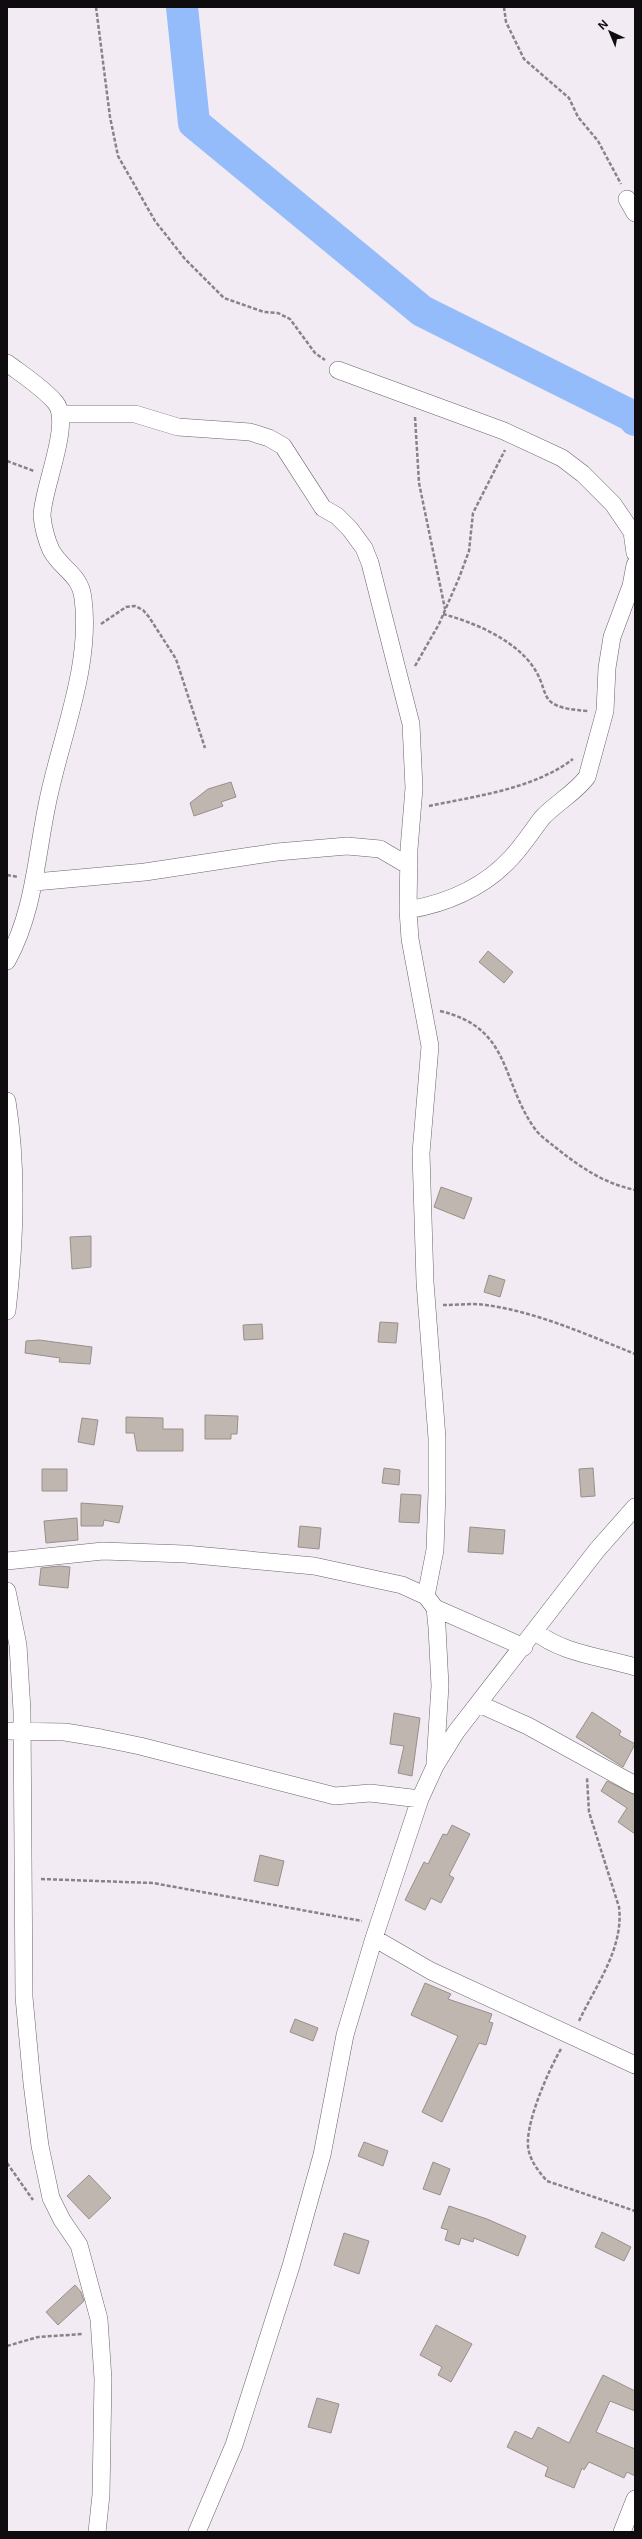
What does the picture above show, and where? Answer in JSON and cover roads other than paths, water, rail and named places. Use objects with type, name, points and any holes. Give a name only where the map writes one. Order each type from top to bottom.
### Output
[{"type":"street","points":[[7,363],[56,403],[60,414],[60,430],[42,516],[46,537],[52,551],[80,584],[84,624],[76,687],[47,804],[35,882],[24,921],[7,961]]},
{"type":"street","points":[[338,370],[411,398],[513,434],[562,458],[583,474],[613,504],[633,532],[635,552]]},
{"type":"street","points":[[60,414],[135,414],[178,427],[250,432],[269,438],[283,446],[323,508],[337,516],[350,529],[364,548],[384,614],[412,732],[414,788],[408,910],[410,939],[430,1046],[421,1153],[427,1306],[437,1438],[437,1492],[431,1602],[440,1686],[435,1766]]},
{"type":"street","points":[[408,910],[434,905],[465,893],[494,874],[511,857],[543,818],[580,786],[587,777],[605,711],[607,668],[612,637],[631,586],[635,565]]},
{"type":"street","points":[[35,882],[145,872],[277,852],[340,846],[380,849],[409,866]]},
{"type":"street","points":[[7,1101],[15,1170],[11,1282],[7,1312]]},
{"type":"street","points":[[197,2532],[234,2446],[292,2266],[322,2155],[345,2035],[376,1931],[420,1799],[435,1766],[456,1732],[524,1647],[597,1550],[635,1508]]},
{"type":"street","points":[[7,1562],[103,1551],[185,1554],[314,1566],[402,1585],[431,1602],[524,1647]]},
{"type":"street","points":[[7,1591],[18,1645],[15,1731],[24,1878],[24,1997],[32,2083],[40,2146],[52,2198],[62,2220],[79,2245],[99,2319],[103,2379],[101,2495],[97,2532]]},
{"type":"street","points":[[535,1631],[547,1641],[562,1648],[635,1667]]},
{"type":"street","points":[[479,1704],[528,1726],[635,1786]]},
{"type":"street","points":[[15,1731],[65,1732],[140,1746],[335,1796],[370,1793],[420,1799]]},
{"type":"street","points":[[376,1931],[432,1971],[635,2065]]},
{"type":"street","points":[[622,2532],[635,2499]]},
{"type":"waterway","points":[[182,7],[194,123],[422,311],[634,417],[635,420]]}]
